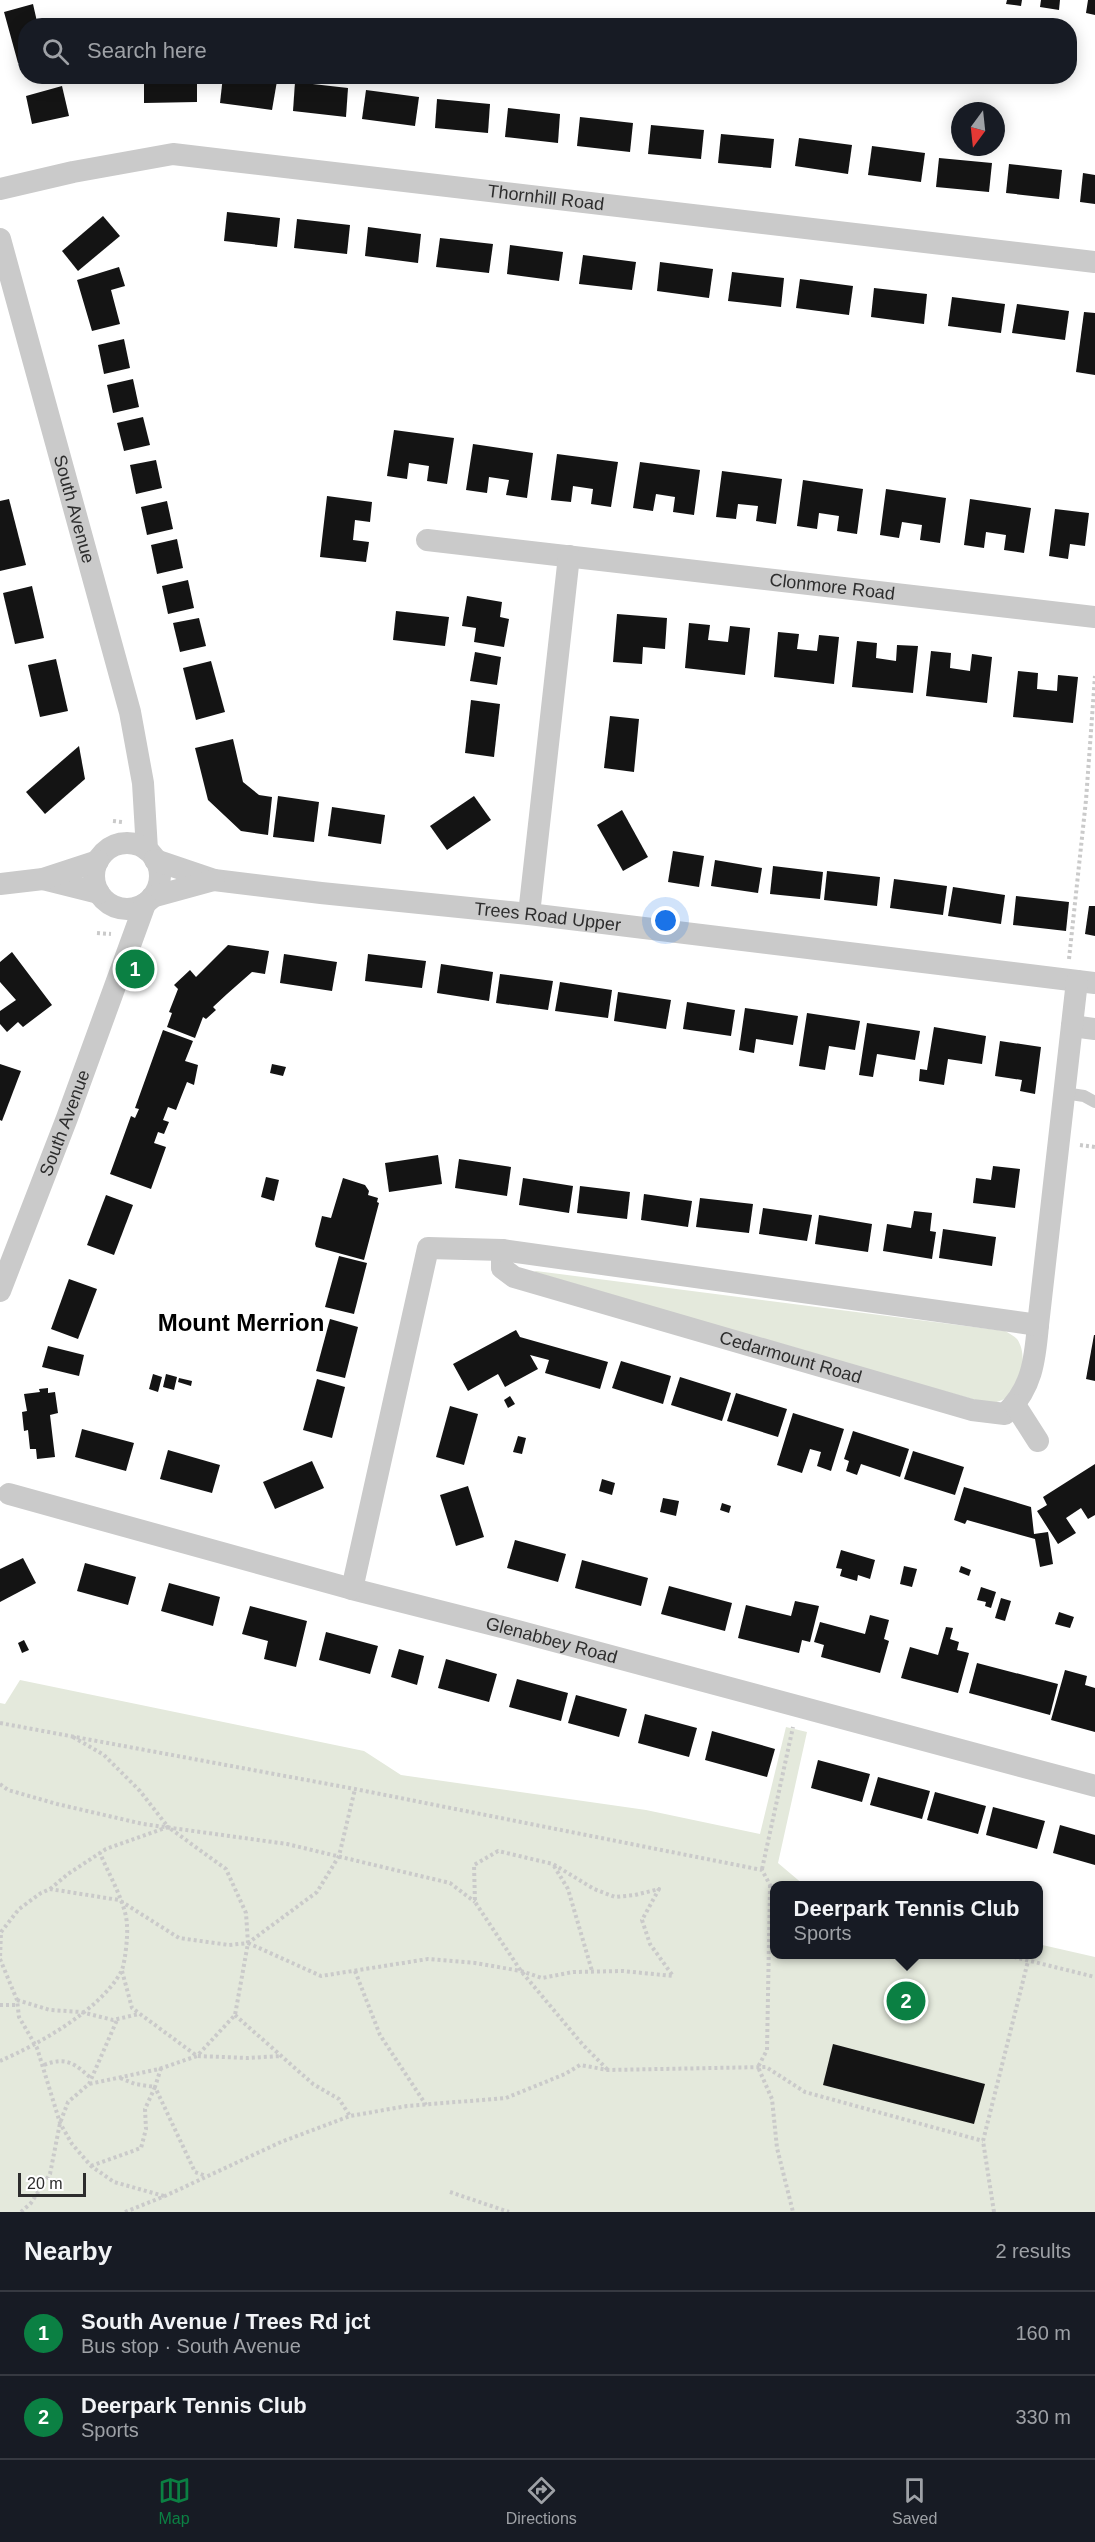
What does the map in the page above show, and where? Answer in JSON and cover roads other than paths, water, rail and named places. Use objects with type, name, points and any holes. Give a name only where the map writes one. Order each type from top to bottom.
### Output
[{"type":"street","name":"Thornhill Road","points":[[0,189],[73,172],[172,154],[1095,262]]},
{"type":"street","name":"South Avenue","points":[[0,239],[130,712],[143,783],[151,855]]},
{"type":"street","name":"Clonmore Road","points":[[427,540],[1095,617]]},
{"type":"street","points":[[529,914],[569,556]]},
{"type":"street","name":"South Avenue","points":[[122,833],[143,783]]},
{"type":"street","points":[[0,884],[43,879],[98,861],[122,833],[151,855],[214,880]]},
{"type":"street","points":[[148,900],[160,879],[151,855]]},
{"type":"street","points":[[98,861],[94,882],[106,900],[125,955]]},
{"type":"street","points":[[43,879],[106,900],[124,909],[214,880]]},
{"type":"street","name":"Trees Road Upper","points":[[214,880],[529,914],[1086,982]]},
{"type":"street","name":"South Avenue","points":[[0,1291],[67,1118],[125,955],[148,900]]},
{"type":"street","points":[[1038,1441],[1015,1405],[1029,1384],[1038,1325],[1072,1026],[1086,982]]},
{"type":"street","points":[[1072,1026],[1095,1029]]},
{"type":"street","points":[[352,1589],[428,1248],[502,1250],[1038,1325]]},
{"type":"street","name":"Cedarmount Road","points":[[502,1250],[502,1268],[514,1277],[972,1410],[1005,1414],[1015,1405]]},
{"type":"street","name":"Glenabbey Road","points":[[9,1494],[352,1589],[1095,1786]]},
{"type":"lane","points":[[1064,1093],[1084,1096],[1095,1102]]},
{"type":"place","name":"South Avenue / Trees Rd jct","points":[[135,969]]},
{"type":"place","name":"Deerpark Tennis Club","points":[[906,2001]]},
{"type":"district","name":"Mount Merrion","points":[[241,1323]]}]
